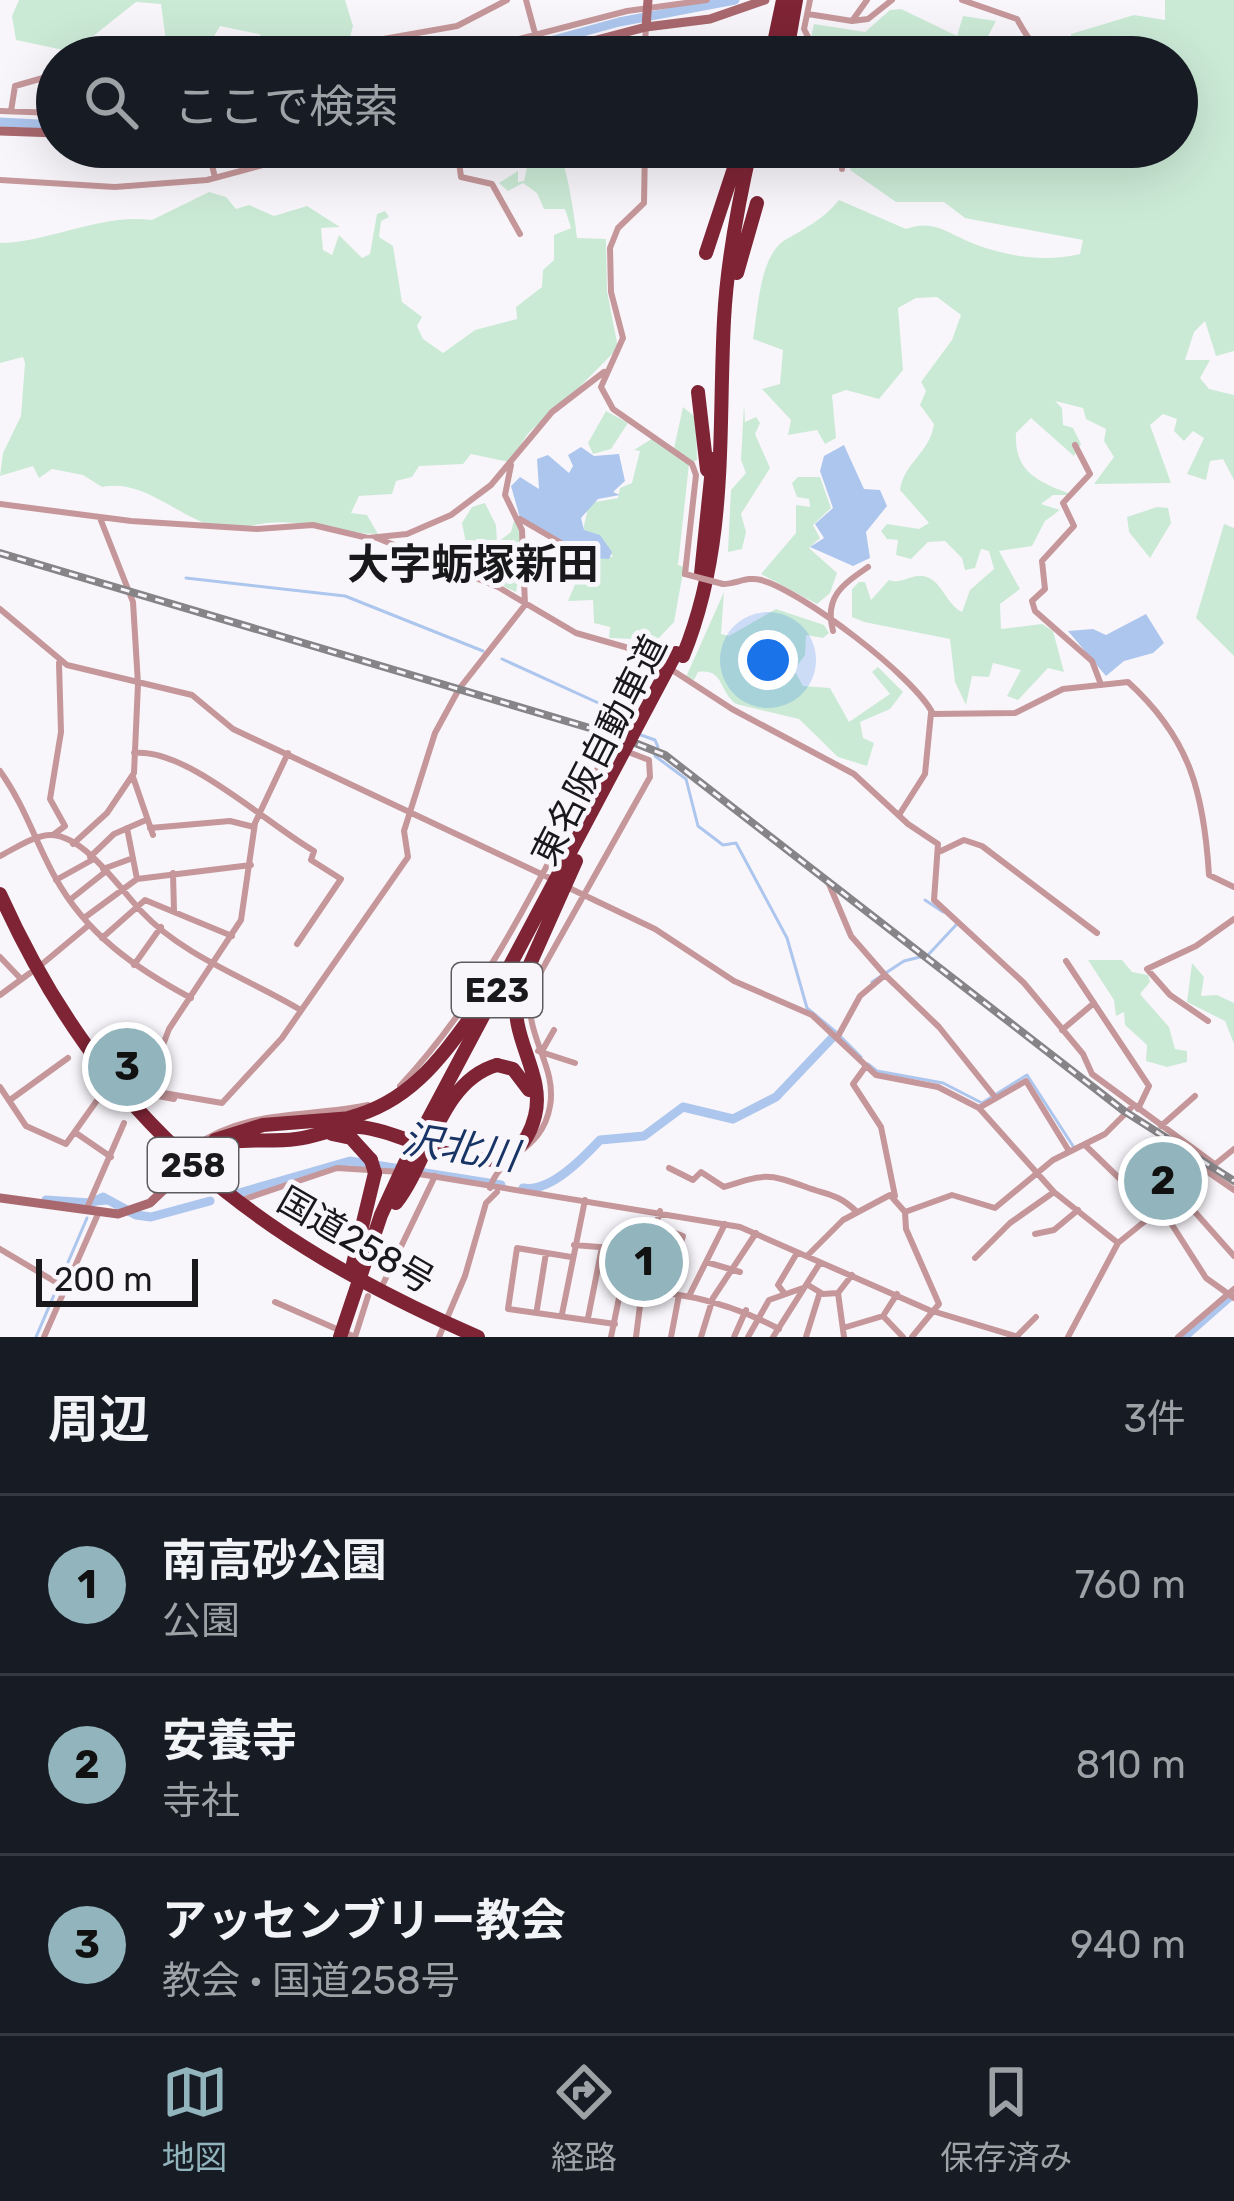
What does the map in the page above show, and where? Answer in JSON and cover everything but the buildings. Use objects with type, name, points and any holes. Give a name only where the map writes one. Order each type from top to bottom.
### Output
[{"type":"highway","points":[[790,36],[796,0]]},
{"type":"highway","points":[[706,254],[737,168]]},
{"type":"highway","name":"東名阪自動車道","points":[[341,1337],[374,1232],[405,1163],[679,655],[705,553],[718,285],[741,168]]},
{"type":"highway","name":"東名阪自動車道","points":[[341,1337],[396,1202],[576,862],[679,655],[714,554],[731,244],[742,168]]},
{"type":"highway","points":[[722,393],[740,250],[757,203]]},
{"type":"highway","points":[[698,392],[708,476],[705,553]]},
{"type":"highway","points":[[188,1167],[231,1142],[374,1129],[470,1161],[490,1160],[513,1149],[529,1132],[537,1103],[516,1034],[518,991],[576,862]]},
{"type":"highway","points":[[188,1167],[200,1150],[225,1135],[348,1118],[398,1101],[440,1058],[479,1006],[558,878]]},
{"type":"highway","name":"国道258号","points":[[0,894],[29,974]]},
{"type":"highway","name":"国道258号","points":[[0,914],[29,974],[188,1167],[257,1228],[373,1294],[463,1337]]},
{"type":"highway","points":[[348,1118],[403,1130],[460,1153],[491,1152],[516,1137],[530,1100],[520,1074],[497,1066],[481,1070],[461,1090],[396,1202]]},
{"type":"highway","points":[[322,1132],[350,1138],[373,1166],[341,1337]]},
{"type":"highway","name":"国道258号","points":[[188,1167],[373,1294]]},
{"type":"highway","name":"国道258号","points":[[441,1329],[478,1337]]},
{"type":"street","points":[[400,36],[457,26],[507,0]]},
{"type":"street","points":[[526,0],[536,36]]},
{"type":"street","points":[[540,36],[648,6],[707,0]]},
{"type":"street","points":[[609,36],[646,26],[710,19],[765,0]]},
{"type":"street","points":[[806,36],[810,0]]},
{"type":"street","points":[[852,21],[867,0]]},
{"type":"street","points":[[808,14],[868,19],[892,0]]},
{"type":"street","points":[[962,0],[1017,19],[1026,36]]},
{"type":"street","points":[[645,36],[648,6]]},
{"type":"street","points":[[11,112],[15,86],[36,80]]},
{"type":"street","points":[[0,111],[36,113]]},
{"type":"street","points":[[0,131],[36,132]]},
{"type":"street","points":[[213,168],[215,178]]},
{"type":"street","points":[[0,181],[115,187],[215,178],[252,168]]},
{"type":"street","points":[[460,168],[461,177],[491,184],[520,234]]},
{"type":"street","points":[[377,538],[432,526],[511,465],[544,422],[621,352],[623,338],[611,292],[610,248],[618,228],[644,202],[645,168]]},
{"type":"street","points":[[604,372],[601,387],[613,410],[692,464],[693,519],[685,574],[724,584],[752,578],[770,583],[918,691],[931,712],[925,773],[898,815]]},
{"type":"street","points":[[1075,445],[1090,474],[1063,503],[1074,526],[1042,561],[1046,584],[1032,601],[1035,611],[1093,662],[1101,684]]},
{"type":"street","points":[[511,465],[506,502],[517,517],[585,557]]},
{"type":"street","points":[[0,504],[100,518],[257,529],[313,525],[377,538],[396,549],[428,554],[576,633],[646,653],[732,709],[854,774],[898,815],[930,836],[941,851],[934,900],[1024,983],[1092,1074],[1213,1163]]},
{"type":"street","points":[[135,1105],[182,1097],[222,1103],[282,1038],[408,857],[404,832],[435,733],[457,693],[525,605],[525,557],[517,517]]},
{"type":"street","points":[[100,518],[133,602],[138,684],[133,777],[150,828]]},
{"type":"street","points":[[832,628],[837,591],[868,568]]},
{"type":"street","points":[[0,609],[59,661],[192,695],[233,729],[655,929],[734,981],[812,1015],[875,1075],[938,1087],[979,1108],[1054,1192],[1118,1243]]},
{"type":"street","points":[[0,856],[64,826],[50,799],[61,732],[59,661]]},
{"type":"street","points":[[931,712],[1015,713],[1048,693],[1117,680],[1132,686],[1180,747],[1203,796],[1209,875],[1234,887]]},
{"type":"street","points":[[0,1198],[88,1206],[98,1214],[140,1208],[188,1167],[193,1147],[243,1122],[350,1109],[390,1095],[463,1013],[494,964],[610,745],[649,760],[650,777],[534,985],[528,1021],[551,1088],[547,1120],[532,1146],[498,1168],[459,1293],[441,1329]]},
{"type":"street","points":[[134,753],[167,758],[260,813],[314,851],[311,860],[341,879],[297,944]]},
{"type":"street","points":[[88,1206],[169,1029],[216,964],[244,910],[254,826],[288,753]]},
{"type":"street","points":[[0,771],[40,837],[56,880],[86,922],[134,965],[191,998]]},
{"type":"street","points":[[72,845],[107,813],[133,777]]},
{"type":"street","points":[[56,880],[127,829],[230,821],[254,826]]},
{"type":"street","points":[[127,829],[137,879]]},
{"type":"street","points":[[53,835],[90,859],[161,927],[216,964],[299,1009]]},
{"type":"street","points":[[941,851],[964,840],[982,847],[1097,933]]},
{"type":"street","points":[[70,899],[104,871],[134,858]]},
{"type":"street","points":[[0,995],[137,879],[251,865]]},
{"type":"street","points":[[172,873],[175,911]]},
{"type":"street","points":[[829,884],[850,936],[939,1028],[995,1097]]},
{"type":"street","points":[[101,938],[145,900],[232,936]]},
{"type":"street","points":[[1208,1021],[1170,995],[1147,969],[1196,946],[1234,919]]},
{"type":"street","points":[[134,965],[161,927]]},
{"type":"street","points":[[0,957],[29,974]]},
{"type":"street","points":[[905,1212],[952,1195],[995,1208],[1036,1172],[1120,1122],[1150,1086],[1066,961]]},
{"type":"street","points":[[494,964],[534,985]]},
{"type":"street","points":[[837,1038],[860,996],[885,975]]},
{"type":"street","points":[[1062,1030],[1094,1003]]},
{"type":"street","points":[[540,1052],[554,1030]]},
{"type":"street","points":[[540,1052],[575,1063]]},
{"type":"street","points":[[10,1100],[68,1058]]},
{"type":"street","points":[[866,1066],[853,1084],[881,1126],[895,1196],[937,1296],[936,1312],[907,1337],[883,1316]]},
{"type":"street","points":[[979,1108],[1026,1081],[1069,1151]]},
{"type":"street","points":[[0,1087],[29,1128],[66,1144],[103,1092]]},
{"type":"street","points":[[1160,1126],[1195,1096]]},
{"type":"street","points":[[76,1132],[111,1157]]},
{"type":"street","points":[[1086,1146],[1156,1209],[1207,1278],[1232,1295],[1178,1337]]},
{"type":"street","points":[[1068,1337],[1118,1243],[1234,1149]]},
{"type":"street","points":[[237,1202],[346,1166],[435,1176],[725,1224],[997,1334],[1017,1336],[1036,1316]]},
{"type":"street","points":[[669,1168],[693,1180],[701,1172],[724,1187],[761,1174],[785,1176],[810,1189],[833,1192],[856,1212]]},
{"type":"street","points":[[1205,1170],[1234,1190]]},
{"type":"street","points":[[275,1302],[355,1337],[435,1176]]},
{"type":"street","points":[[976,1258],[1011,1222],[1054,1192]]},
{"type":"street","points":[[1178,1193],[1234,1256]]},
{"type":"street","points":[[806,1257],[856,1212],[895,1196]]},
{"type":"street","points":[[562,1314],[585,1200]]},
{"type":"street","points":[[1036,1234],[1054,1230],[1078,1210]]},
{"type":"street","points":[[574,1245],[649,1251],[660,1211]]},
{"type":"street","points":[[44,1337],[98,1214]]},
{"type":"street","points":[[671,1337],[684,1295],[725,1224]]},
{"type":"street","points":[[656,1225],[683,1236],[665,1292]]},
{"type":"street","points":[[701,1337],[712,1301],[756,1233]]},
{"type":"street","points":[[588,1318],[602,1247]]},
{"type":"street","points":[[571,1257],[517,1248],[508,1309],[615,1324]]},
{"type":"street","points":[[0,1249],[63,1286]]},
{"type":"street","points":[[610,1337],[629,1250]]},
{"type":"street","points":[[537,1310],[546,1253]]},
{"type":"street","points":[[785,1294],[778,1285],[797,1253]]},
{"type":"street","points":[[706,1262],[740,1272]]},
{"type":"street","points":[[620,1290],[684,1295],[746,1310],[776,1333],[820,1263]]},
{"type":"street","points":[[844,1331],[838,1293],[852,1275]]},
{"type":"street","points":[[748,1337],[769,1300],[807,1286],[838,1293]]},
{"type":"street","points":[[636,1337],[642,1290]]},
{"type":"street","points":[[806,1337],[820,1292]]},
{"type":"street","points":[[844,1331],[883,1316],[897,1294]]},
{"type":"street","points":[[734,1337],[746,1310]]},
{"type":"street","points":[[844,1331],[856,1337]]},
{"type":"green space","points":[[19,0],[345,0],[353,26],[350,36],[261,36],[220,26],[214,36],[165,36],[161,4],[136,2],[93,36],[36,36],[36,44],[16,40],[12,16]]},
{"type":"green space","points":[[1165,0],[1234,0],[1234,351],[1216,356],[1205,321],[1194,332],[1185,360],[1210,360],[1200,378],[1209,389],[1234,395],[1234,480],[1223,459],[1210,461],[1206,480],[1187,474],[1204,438],[1193,431],[1184,441],[1174,431],[1177,419],[1163,414],[1150,425],[1171,483],[1094,484],[1114,457],[1104,441],[1106,429],[1086,419],[1083,408],[1055,401],[1062,408],[1063,425],[1073,428],[1081,444],[1074,456],[1031,418],[1016,433],[1019,458],[1039,480],[1073,495],[1053,495],[1041,504],[1060,510],[1045,521],[1032,546],[999,551],[1020,589],[1000,604],[1001,629],[1042,624],[1053,631],[1064,672],[1048,668],[1018,700],[1007,696],[1021,670],[993,663],[989,677],[972,676],[966,705],[955,682],[950,639],[852,617],[852,589],[859,582],[865,582],[871,600],[889,580],[927,577],[962,612],[970,590],[994,569],[989,551],[981,549],[975,568],[965,570],[962,558],[945,541],[928,542],[911,559],[896,555],[898,540],[887,539],[881,531],[887,524],[919,529],[929,523],[900,490],[934,424],[920,405],[926,391],[921,382],[952,340],[961,315],[937,297],[916,298],[898,308],[903,370],[879,399],[846,390],[832,395],[836,438],[825,444],[817,430],[788,435],[791,420],[762,389],[780,384],[783,350],[753,339],[765,271],[776,248],[839,200],[906,229],[934,227],[1002,253],[1041,258],[1080,254],[1083,240],[965,218],[944,202],[896,202],[850,168],[1198,168],[1198,36],[1071,36],[1134,15],[1165,20]]},
{"type":"green space","points":[[901,9],[957,36],[811,36],[814,24],[865,32],[890,10]]},
{"type":"green space","points":[[963,16],[996,21],[988,36],[957,36]]},
{"type":"green space","points":[[527,168],[564,168],[577,238],[606,239],[607,291],[618,348],[530,432],[514,463],[471,454],[463,464],[419,466],[412,477],[396,481],[392,494],[359,496],[351,513],[367,515],[378,534],[281,522],[221,528],[145,493],[102,487],[83,475],[52,469],[39,478],[33,466],[0,476],[3,453],[21,416],[25,363],[23,357],[0,363],[0,243],[113,220],[152,220],[209,192],[226,197],[236,209],[249,205],[274,216],[307,206],[340,227],[321,228],[323,250],[332,255],[339,235],[362,258],[370,254],[377,214],[385,211],[389,217],[381,221],[379,237],[393,246],[402,302],[422,317],[417,326],[423,339],[443,353],[475,330],[517,319],[516,307],[542,287],[543,270],[554,260],[554,235],[571,228],[565,209],[544,209],[537,193],[523,183],[508,191],[499,183],[518,171],[518,182],[524,181]]},
{"type":"green space","points":[[744,404],[745,422],[756,417],[760,423],[755,434],[770,468],[741,514],[746,532],[742,549],[728,552],[731,490],[746,473],[741,460]]},
{"type":"green space","points":[[683,407],[696,418],[697,460],[689,464],[678,565],[684,567],[674,622],[657,640],[609,638],[610,627],[594,623],[593,600],[568,601],[576,582],[569,566],[572,554],[613,557],[599,536],[583,530],[589,503],[618,498],[620,488],[632,483],[640,451],[634,450],[653,438],[673,453]]},
{"type":"green space","points":[[606,411],[628,423],[611,449],[593,454],[588,443]]},
{"type":"green space","points":[[798,477],[820,477],[831,508],[813,525],[820,538],[809,548],[837,573],[830,593],[817,604],[761,574],[796,533],[796,505],[810,507],[809,499],[797,497],[792,483]]},
{"type":"green space","points":[[485,503],[496,525],[497,543],[511,532],[514,520],[525,539],[516,592],[486,578],[485,556],[467,548],[462,523],[472,507]]},
{"type":"green space","points":[[1168,508],[1171,523],[1150,558],[1129,532],[1127,517]]},
{"type":"green space","points":[[1224,524],[1234,528],[1234,656],[1196,618]]},
{"type":"green space","points":[[724,592],[721,634],[729,636],[776,609],[824,625],[829,633],[823,638],[806,635],[805,655],[794,670],[803,686],[830,688],[849,722],[890,694],[872,672],[878,667],[903,692],[890,709],[860,722],[863,738],[874,743],[867,766],[838,757],[799,719],[736,704],[713,674],[698,672],[694,680],[686,677]]},
{"type":"green space","points":[[1088,960],[1122,960],[1132,972],[1148,975],[1150,982],[1140,994],[1169,1027],[1175,1049],[1187,1051],[1187,1062],[1167,1067],[1146,1061],[1147,1045],[1125,1025],[1124,1012],[1116,1016],[1114,1000]]},
{"type":"green space","points":[[1192,963],[1204,977],[1201,996],[1217,995],[1234,1003],[1234,1044],[1225,1021],[1187,1002]]},
{"type":"water","points":[[844,445],[864,489],[880,490],[887,506],[866,532],[870,558],[853,566],[810,547],[824,538],[815,524],[833,508],[820,471],[824,456]]},
{"type":"water","points":[[581,447],[594,456],[619,454],[625,481],[613,492],[620,495],[598,499],[581,518],[584,530],[600,535],[612,552],[609,559],[590,558],[520,518],[511,486],[520,477],[539,489],[537,459],[548,455],[569,473],[573,466],[568,455]]},
{"type":"water","points":[[1146,614],[1164,643],[1153,653],[1124,661],[1106,676],[1068,631],[1093,629],[1106,635]]},
{"type":"waterway","points":[[568,36],[735,0]]},
{"type":"waterway","points":[[0,122],[36,124]]},
{"type":"waterway","points":[[186,578],[345,596],[483,651]]},
{"type":"waterway","points":[[502,659],[616,711]]},
{"type":"waterway","points":[[622,713],[628,731]]},
{"type":"waterway","points":[[638,734],[655,740],[658,747]]},
{"type":"waterway","points":[[655,756],[686,779],[698,826],[723,845],[736,843],[787,938],[807,1008],[836,1032]]},
{"type":"waterway","points":[[925,900],[943,912]]},
{"type":"waterway","points":[[872,982],[904,961],[928,955],[956,925]]},
{"type":"waterway","name":"沢北川","points":[[523,1188],[555,1180],[600,1140],[644,1136],[683,1107],[733,1119],[776,1097],[833,1037]]},
{"type":"waterway","points":[[841,1037],[861,1057]]},
{"type":"waterway","points":[[868,1064],[877,1071],[943,1083],[982,1103],[1027,1075],[1073,1146]]},
{"type":"waterway","name":"沢北川","points":[[239,1193],[350,1161],[501,1185]]},
{"type":"waterway","name":"沢北川","points":[[46,1200],[91,1203],[103,1197],[136,1215],[151,1217],[210,1201]]},
{"type":"waterway","name":"沢北川","points":[[97,1204],[117,1202]]},
{"type":"waterway","points":[[36,1337],[87,1218]]},
{"type":"waterway","points":[[1184,1337],[1234,1293]]},
{"type":"railway","points":[[0,553],[620,737],[665,755],[1124,1111],[1234,1181]]},
{"type":"place","name":"アッセンブリー教会","points":[[127,1067]]},
{"type":"place","name":"安養寺","points":[[1163,1181]]},
{"type":"place","name":"南高砂公園","points":[[644,1262]]},
{"type":"district","name":"大字蛎塚新田","points":[[473,565]]}]
